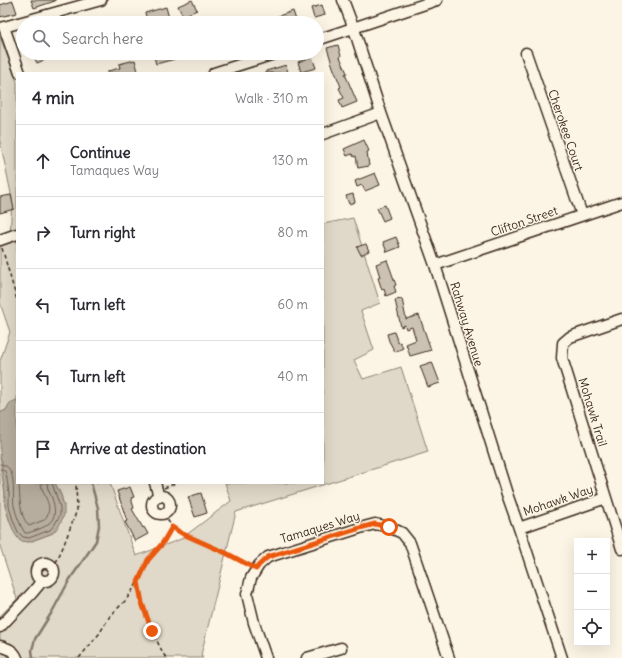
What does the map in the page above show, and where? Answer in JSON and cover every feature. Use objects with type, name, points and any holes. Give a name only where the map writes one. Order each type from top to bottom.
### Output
[{"type":"street","points":[[44,16],[101,0]]},
{"type":"street","name":"Rahway Avenue","points":[[343,0],[435,265],[507,494],[562,658]]},
{"type":"street","points":[[324,38],[437,0]]},
{"type":"street","points":[[16,24],[4,27],[20,72]]},
{"type":"street","name":"Cherokee Court","points":[[526,53],[582,215]]},
{"type":"street","points":[[217,72],[255,60]]},
{"type":"street","points":[[324,134],[381,113]]},
{"type":"street","name":"Clifton Street","points":[[435,265],[622,202]]},
{"type":"street","points":[[1,244],[16,235]]},
{"type":"street","name":"Mohawk Trail","points":[[622,319],[570,337],[563,344],[562,358],[622,550]]},
{"type":"street","points":[[157,490],[167,499],[170,504],[168,510],[164,514]]},
{"type":"street","name":"Mohawk Way","points":[[519,528],[606,498]]},
{"type":"street","name":"Tamaques Way","points":[[266,658],[254,623],[247,594],[251,578],[259,565],[268,557],[375,524],[389,527],[402,533],[410,543],[449,658]]},
{"type":"street","points":[[46,563],[53,568],[53,577],[48,581],[42,581],[37,578],[35,572],[40,564],[46,563]]},
{"type":"street","points":[[0,627],[32,594],[42,581]]},
{"type":"street","points":[[0,646],[14,652],[17,658]]},
{"type":"street","points":[[307,658],[341,648]]},
{"type":"path","points":[[1,244],[16,296]]},
{"type":"path","points":[[53,568],[64,547],[78,510],[76,484]]},
{"type":"path","points":[[157,490],[173,484]]},
{"type":"path","points":[[164,514],[172,527],[183,534],[226,553],[256,569]]},
{"type":"path","points":[[79,658],[99,634],[110,616],[126,600],[138,582],[148,560],[162,544],[172,527]]},
{"type":"path","points":[[138,582],[142,603],[152,631],[167,658]]},
{"type":"shaded area","points":[[0,36],[16,79],[16,400],[10,403],[6,410],[0,413],[0,361],[10,332],[0,303],[0,247],[10,240],[12,198],[0,141]]},
{"type":"shaded area","points":[[353,218],[380,303],[361,311],[374,350],[354,360],[363,379],[401,367],[428,452],[236,512],[201,655],[203,658],[0,658],[0,616],[17,599],[0,546],[0,457],[2,461],[5,506],[15,534],[29,542],[53,533],[64,506],[56,484],[110,484],[136,556],[181,539],[231,501],[225,484],[324,484],[324,224]]},
{"type":"water","points":[[16,400],[16,484],[56,484],[64,506],[64,515],[59,526],[53,533],[29,542],[20,541],[15,534],[5,506],[2,461],[0,457],[0,413],[6,410],[10,403]]},
{"type":"building","points":[[31,0],[55,0],[55,1],[34,8]]},
{"type":"building","points":[[192,0],[197,10],[183,16],[178,6]]},
{"type":"building","points":[[13,1],[17,13],[0,17],[0,5]]},
{"type":"building","points":[[322,5],[325,15],[313,16],[311,8]]},
{"type":"building","points":[[166,7],[168,16],[146,16],[145,13]]},
{"type":"building","points":[[293,11],[295,16],[278,16]]},
{"type":"building","points":[[338,45],[340,57],[347,73],[345,74],[357,102],[342,108],[339,100],[344,98],[339,88],[341,87],[327,48]]},
{"type":"building","points":[[36,60],[44,60],[37,63]]},
{"type":"building","points":[[135,60],[138,71],[108,72],[120,68],[119,64]]},
{"type":"building","points":[[155,60],[171,60],[156,64]]},
{"type":"building","points":[[304,60],[313,60],[316,68],[301,72],[298,62]]},
{"type":"building","points":[[286,65],[288,72],[266,72]]},
{"type":"building","points":[[364,140],[369,151],[367,152],[369,166],[358,168],[356,156],[354,157],[352,154],[347,156],[344,149]]},
{"type":"building","points":[[375,173],[380,185],[365,191],[362,185],[357,187],[355,181]]},
{"type":"building","points":[[353,194],[355,202],[349,204],[346,196]]},
{"type":"building","points":[[11,195],[14,209],[0,213],[0,197]]},
{"type":"building","points":[[385,205],[390,218],[383,221],[377,208]]},
{"type":"building","points":[[396,237],[400,247],[387,252],[383,242]]},
{"type":"building","points":[[366,244],[369,251],[361,255],[357,247]]},
{"type":"building","points":[[387,260],[396,285],[394,286],[396,292],[386,296],[384,289],[382,290],[378,278],[380,277],[376,264]]},
{"type":"building","points":[[402,299],[406,319],[419,315],[431,350],[410,356],[406,344],[416,340],[412,327],[406,329],[405,325],[401,327],[395,300]]},
{"type":"building","points":[[394,332],[398,343],[400,342],[403,348],[395,352],[387,334]]},
{"type":"building","points":[[432,362],[440,383],[428,387],[420,366]]},
{"type":"building","points":[[130,487],[134,497],[131,498],[134,508],[132,509],[148,534],[135,541],[125,522],[127,521],[117,491]]},
{"type":"building","points":[[201,493],[207,513],[195,517],[188,497]]},
{"type":"waterway","points":[[33,658],[32,650],[35,639],[70,579],[96,541],[99,526],[98,508],[91,484]]},
{"type":"route","points":[[152,631],[142,603],[138,582],[148,560],[162,544],[172,527],[183,534],[226,553],[256,569],[268,557],[375,524],[389,527]]}]
